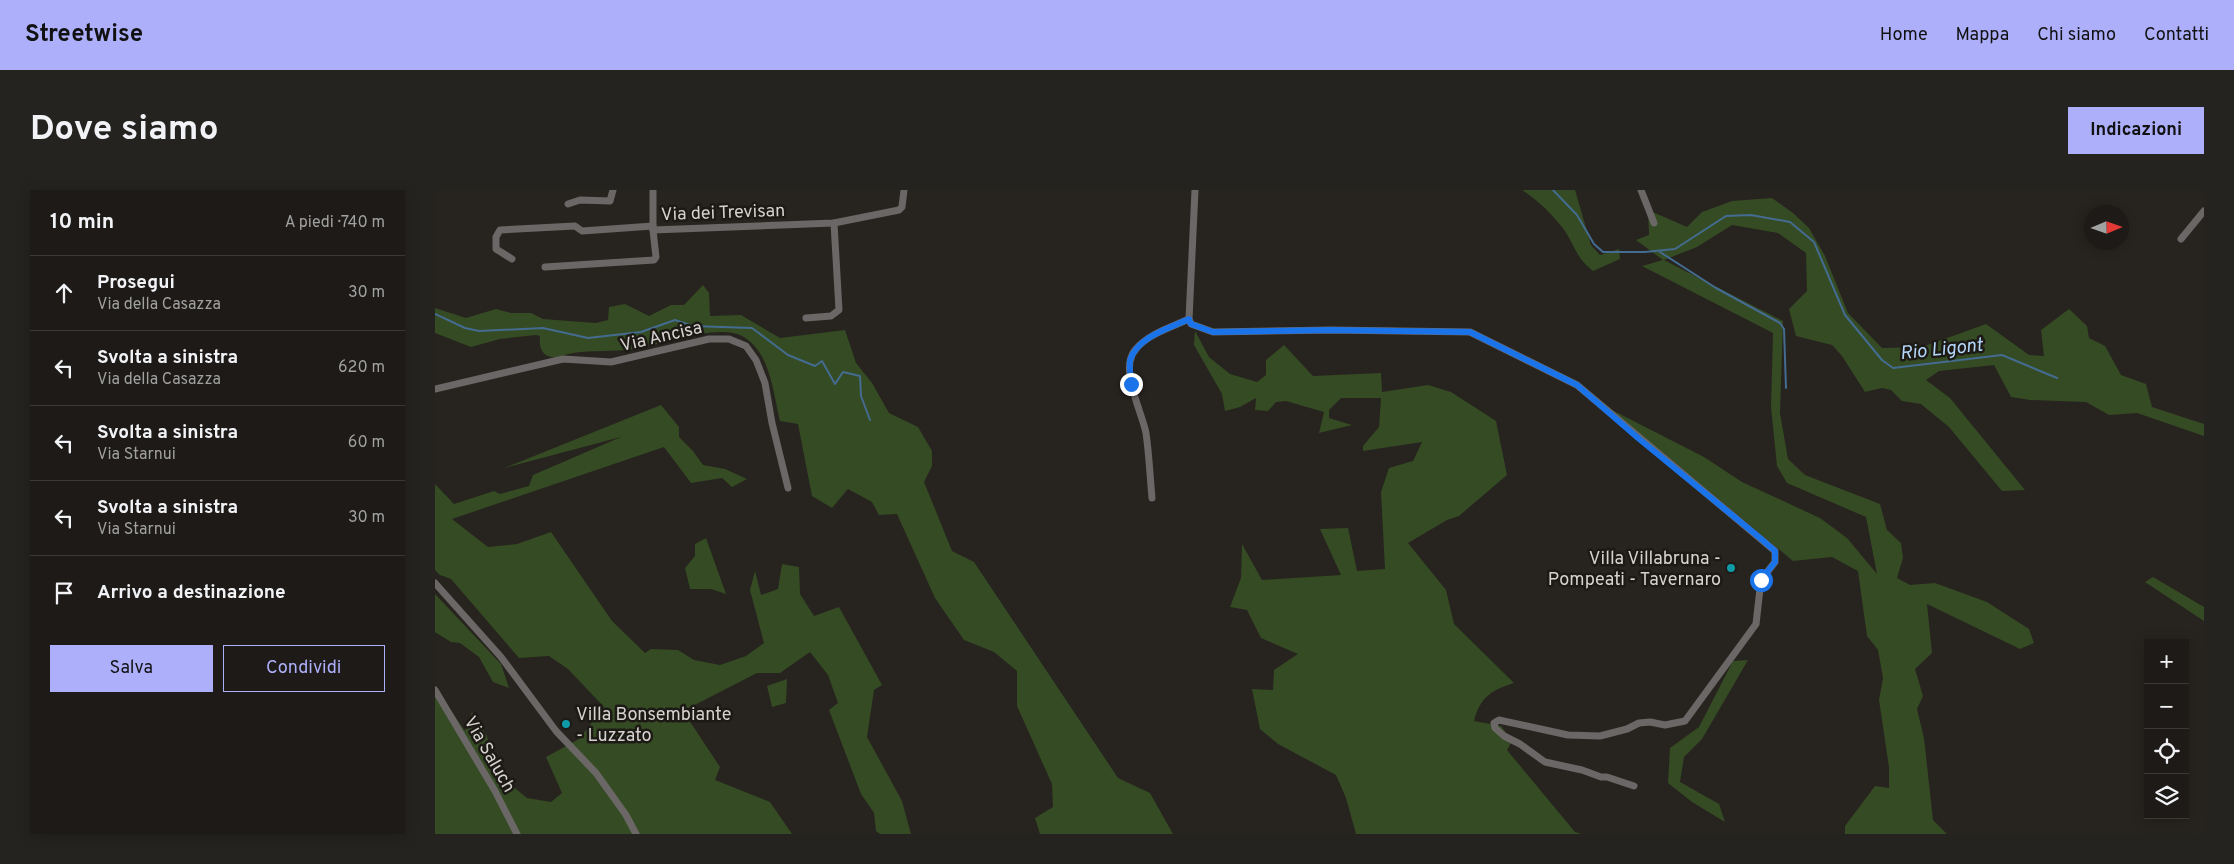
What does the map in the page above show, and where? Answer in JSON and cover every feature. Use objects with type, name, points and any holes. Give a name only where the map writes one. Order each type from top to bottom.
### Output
[{"type":"street","points":[[568,204],[580,200],[610,201],[613,190]]},
{"type":"street","name":"Via dei Trevisan","points":[[653,190],[653,228],[834,223],[899,210],[903,207],[904,190]]},
{"type":"street","points":[[1195,190],[1189,319],[1191,324],[1213,332],[1331,330],[1470,332],[1577,385],[1775,551],[1775,562],[1761,580],[1756,624],[1685,721],[1665,725],[1650,722],[1639,723],[1627,729],[1600,736],[1568,735],[1499,720],[1494,723],[1495,728],[1504,736],[1545,762],[1583,770],[1601,778],[1607,777],[1634,786]]},
{"type":"street","points":[[1641,190],[1654,223]]},
{"type":"street","points":[[2181,239],[2204,211]]},
{"type":"street","points":[[806,318],[831,316],[839,310],[834,223]]},
{"type":"street","points":[[512,258],[496,249],[496,237],[500,230],[575,226],[582,231],[653,228],[656,257],[653,260],[545,267]]},
{"type":"street","points":[[1152,498],[1146,432],[1131,384],[1130,362],[1134,350],[1146,340],[1189,319]]},
{"type":"street","name":"Via Ancisa","points":[[435,389],[563,359],[611,362],[709,339],[729,340],[746,346],[756,360],[762,375],[788,488]]},
{"type":"street","points":[[435,583],[501,657],[556,731],[596,773],[626,815],[636,834]]},
{"type":"street","name":"Via Saluch","points":[[435,690],[495,791],[517,834]]},
{"type":"green space","points":[[1522,190],[1575,190],[1591,245],[1600,255],[1619,249],[1620,259],[1593,271],[1578,255],[1566,233],[1557,222],[1543,207]]},
{"type":"green space","points":[[1772,198],[1793,213],[1809,228],[1825,256],[1848,313],[1882,348],[1922,347],[1986,324],[2029,355],[2044,356],[2041,330],[2069,309],[2087,326],[2089,338],[2105,346],[2121,375],[2146,384],[2152,407],[2204,424],[2204,436],[2137,413],[2109,415],[2086,402],[2030,400],[2011,397],[1994,365],[1939,371],[1926,380],[1950,398],[2025,490],[2002,491],[1949,427],[1921,404],[1902,401],[1891,390],[1882,388],[1865,392],[1842,356],[1832,345],[1796,336],[1789,309],[1807,291],[1806,253],[1778,233],[1732,225],[1697,247],[1664,260],[1783,321],[1780,413],[1788,459],[1805,475],[1880,504],[1887,530],[1901,543],[1903,558],[1897,578],[1910,585],[1935,583],[1987,602],[2029,629],[2034,643],[2020,649],[1927,604],[1932,653],[1915,669],[1923,696],[1917,709],[1924,738],[1933,820],[1947,834],[1845,834],[1845,826],[1875,786],[1889,788],[1889,767],[1879,700],[1883,678],[1878,650],[1867,636],[1858,571],[1832,557],[1793,561],[1612,410],[1704,457],[1742,482],[1820,518],[1847,538],[1877,574],[1866,517],[1787,483],[1777,466],[1771,407],[1773,333],[1642,266],[1663,260],[1636,240],[1649,235],[1648,210],[1687,227],[1702,212],[1732,201]]},
{"type":"green space","points":[[703,285],[709,293],[710,316],[741,315],[780,338],[845,330],[856,363],[872,383],[889,413],[918,427],[932,451],[932,466],[924,482],[952,551],[974,562],[1118,778],[1150,793],[1173,834],[1040,834],[1035,818],[1053,807],[1052,784],[1017,706],[1017,671],[994,652],[964,640],[935,598],[897,514],[879,515],[872,502],[848,489],[832,508],[812,496],[798,424],[780,421],[773,386],[765,363],[752,343],[742,336],[732,333],[705,333],[634,349],[581,352],[553,357],[547,356],[542,352],[540,336],[536,335],[500,339],[471,347],[435,333],[435,308],[466,318],[496,309],[511,313],[531,313],[543,319],[596,323],[608,320],[609,307],[625,304],[649,316],[671,305],[684,305]]},
{"type":"green space","points":[[1195,331],[1209,357],[1230,374],[1257,382],[1266,375],[1266,360],[1284,345],[1313,376],[1381,373],[1382,392],[1428,385],[1451,392],[1496,421],[1507,475],[1459,516],[1447,520],[1408,543],[1446,590],[1454,624],[1514,683],[1493,692],[1483,700],[1474,721],[1501,726],[1512,741],[1507,750],[1575,832],[1582,834],[1356,834],[1346,798],[1336,775],[1278,744],[1260,729],[1252,689],[1273,690],[1274,670],[1298,654],[1261,638],[1247,610],[1230,607],[1241,578],[1242,544],[1262,580],[1341,575],[1320,529],[1348,528],[1357,571],[1385,569],[1381,492],[1389,468],[1413,461],[1422,442],[1363,451],[1363,446],[1379,427],[1381,398],[1341,398],[1329,410],[1329,418],[1352,425],[1319,433],[1324,412],[1286,401],[1276,402],[1268,411],[1255,410],[1256,398],[1240,407],[1225,411],[1222,394],[1194,345]]},
{"type":"green space","points":[[661,405],[679,427],[679,437],[693,451],[703,465],[725,469],[747,479],[732,487],[722,478],[691,483],[664,447],[452,519],[488,547],[517,544],[551,532],[612,621],[645,653],[651,649],[678,650],[694,660],[720,665],[746,656],[764,643],[750,590],[755,571],[761,595],[778,589],[782,564],[799,567],[800,594],[814,616],[839,607],[882,685],[874,690],[867,737],[902,801],[911,834],[880,834],[876,831],[874,813],[861,794],[829,710],[838,703],[828,675],[810,652],[780,673],[757,673],[683,711],[720,767],[715,780],[770,802],[792,834],[435,834],[435,687],[465,731],[472,712],[487,736],[495,772],[527,798],[551,802],[562,793],[546,757],[579,739],[604,707],[568,669],[549,656],[519,658],[451,579],[440,575],[435,570],[435,484],[454,504],[494,491],[500,494],[529,486],[533,475],[621,437],[504,468]]},
{"type":"green space","points":[[706,538],[726,594],[711,589],[690,589],[685,568],[695,556],[695,544]]},
{"type":"green space","points":[[2153,577],[2204,607],[2204,621],[2145,582]]},
{"type":"green space","points":[[435,594],[501,664],[509,688],[493,682],[479,657],[460,643],[451,642],[435,632]]},
{"type":"green space","points":[[1748,660],[1702,739],[1684,757],[1680,782],[1719,804],[1725,822],[1692,802],[1668,783],[1670,748],[1699,727],[1733,661]]},
{"type":"green space","points":[[787,679],[786,703],[772,707],[767,686]]},
{"type":"waterway","name":"Rio Ligont","points":[[1553,190],[1577,215],[1594,244],[1603,252],[1645,252],[1675,249],[1726,216],[1751,215],[1790,222],[1814,242],[1845,315],[1882,360],[1893,368],[2002,355],[2057,378]]},
{"type":"waterway","points":[[1660,252],[1716,288],[1780,323],[1784,329],[1786,388]]},
{"type":"waterway","points":[[435,314],[465,328],[479,331],[543,328],[588,338],[641,332],[675,320],[693,326],[752,328],[788,355],[815,366],[822,361],[835,384],[843,372],[860,376],[861,396],[870,420]]},
{"type":"place","name":"Villa Villabruna - Pompeati - Tavernaro","points":[[1731,568]]},
{"type":"place","name":"Villa Bonsembiante - Luzzato","points":[[566,724]]},
{"type":"route","points":[[1131,384],[1130,362],[1134,350],[1146,340],[1189,319],[1191,324],[1213,332],[1331,330],[1470,332],[1577,385],[1638,438],[1760,538],[1775,551],[1775,562],[1761,580]]}]
